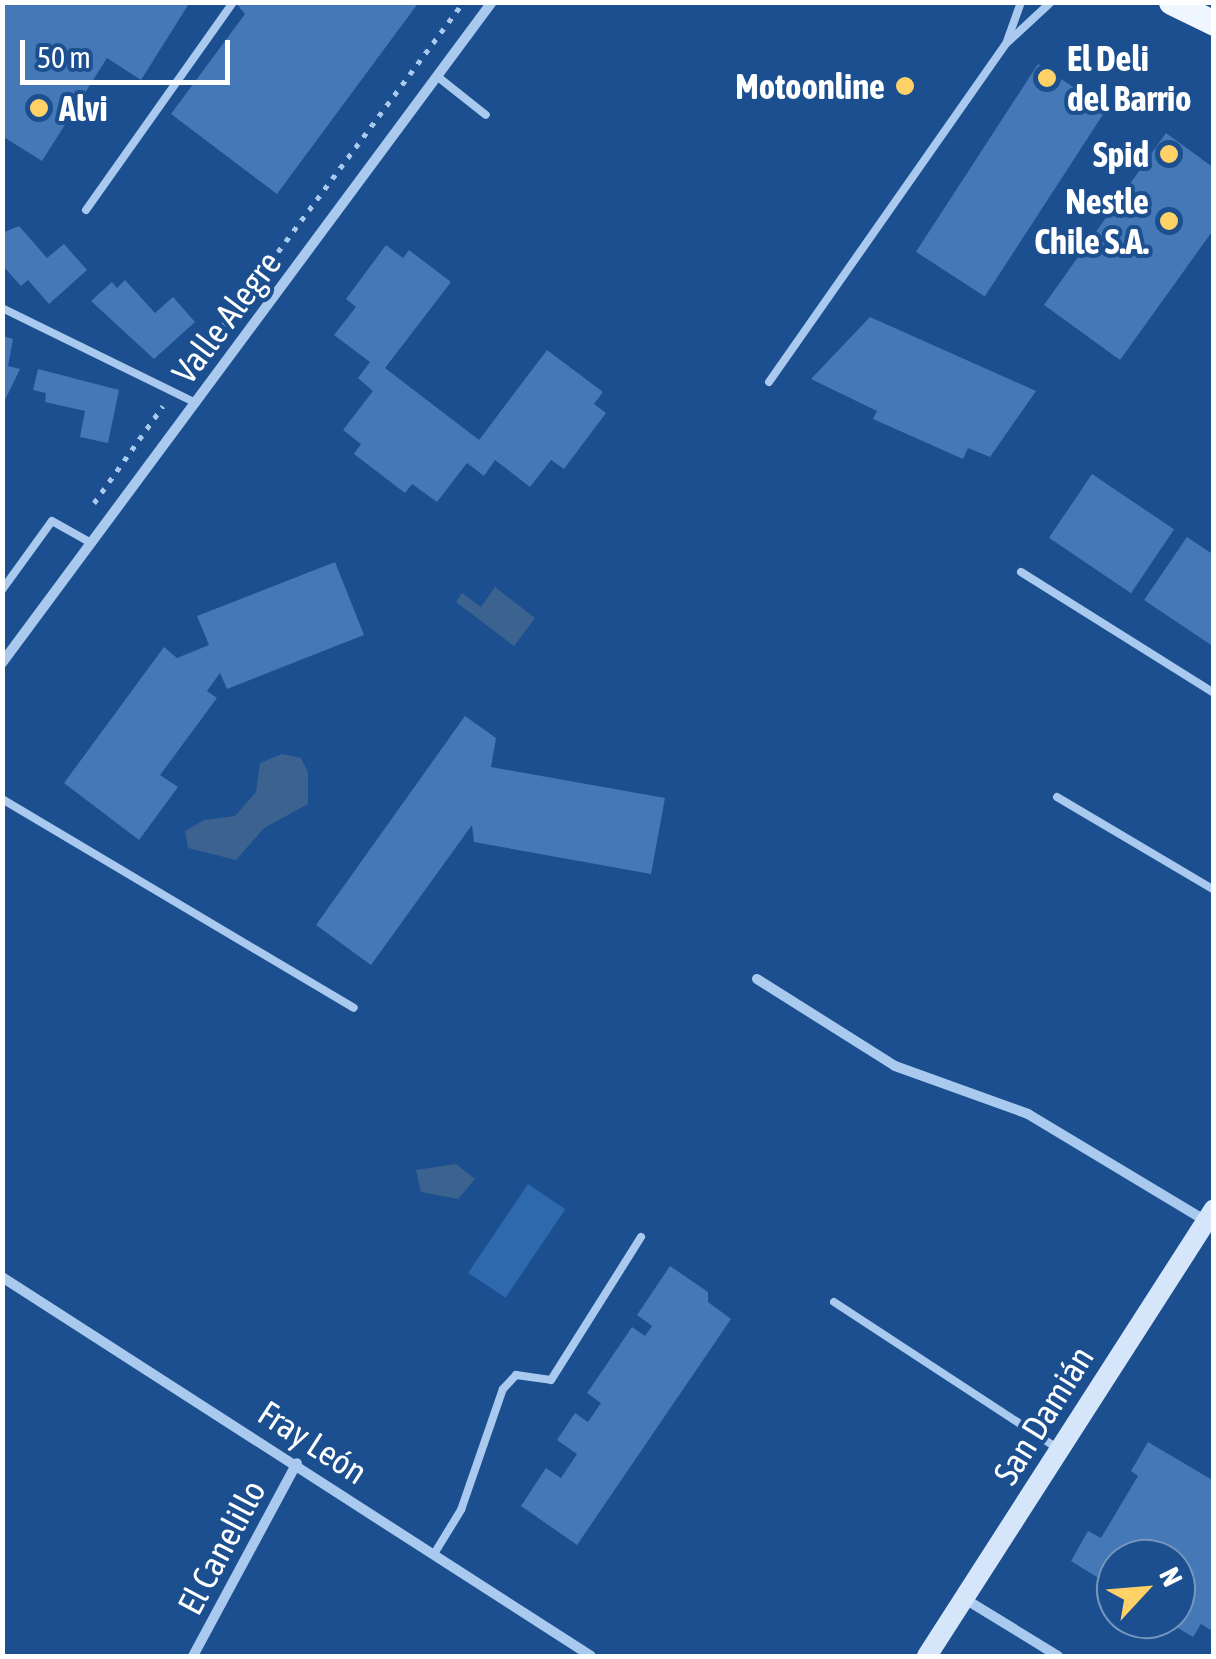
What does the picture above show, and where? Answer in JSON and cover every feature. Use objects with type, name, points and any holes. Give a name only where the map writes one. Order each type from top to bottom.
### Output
[{"type":"main road","points":[[1171,2],[1214,23]]},
{"type":"main road","name":"San Damián","points":[[928,1656],[1210,1215]]},
{"type":"street","name":"Valle Alegre","points":[[3,660],[492,2]]},
{"type":"street","points":[[757,978],[895,1066],[1028,1114],[1210,1215]]},
{"type":"street","name":"Fray León","points":[[2,1277],[297,1463],[591,1656]]},
{"type":"street","name":"El Canelillo","points":[[194,1656],[297,1463]]},
{"type":"street","points":[[965,1599],[1058,1656]]},
{"type":"lane","points":[[86,210],[234,2]]},
{"type":"lane","points":[[1006,44],[1020,2]]},
{"type":"lane","points":[[769,382],[1006,44],[1051,2]]},
{"type":"lane","points":[[438,77],[486,115]]},
{"type":"lane","points":[[2,308],[196,403]]},
{"type":"lane","points":[[2,590],[52,522],[91,543]]},
{"type":"lane","points":[[1021,572],[1214,693]]},
{"type":"lane","points":[[1057,797],[1214,890]]},
{"type":"lane","points":[[2,799],[354,1008]]},
{"type":"lane","points":[[434,1554],[461,1510],[503,1389],[516,1376],[551,1380],[642,1238]]},
{"type":"lane","points":[[834,1302],[1060,1450]]},
{"type":"path","points":[[72,532],[463,2]]},
{"type":"shaded area","points":[[495,587],[535,618],[514,646],[456,602],[462,593],[481,607]]},
{"type":"shaded area","points":[[282,754],[301,758],[308,772],[308,804],[264,828],[236,860],[188,848],[185,831],[204,820],[235,816],[256,792],[260,763]]},
{"type":"shaded area","points":[[456,1164],[475,1179],[458,1199],[421,1192],[416,1170]]},
{"type":"shaded area","points":[[528,1184],[565,1209],[505,1298],[468,1273]]},
{"type":"building","name":"Alvi","points":[[2,2],[190,2],[141,80],[107,58],[42,161],[2,136]]},
{"type":"building","points":[[235,2],[419,2],[277,194],[171,114],[245,14]]},
{"type":"building","points":[[1038,64],[1107,109],[985,297],[916,252]]},
{"type":"building","points":[[1166,133],[1214,168],[1214,229],[1120,360],[1044,305]]},
{"type":"building","points":[[19,226],[47,258],[64,244],[87,270],[49,304],[28,280],[21,286],[2,265],[2,233]]},
{"type":"building","points":[[386,245],[403,258],[409,250],[451,282],[385,368],[479,440],[547,350],[603,392],[594,404],[606,413],[564,469],[551,460],[530,487],[495,460],[484,476],[467,463],[437,502],[412,484],[405,493],[354,454],[361,444],[343,430],[373,391],[358,378],[370,362],[334,335],[356,307],[346,299]]},
{"type":"building","points":[[125,280],[155,313],[173,297],[195,322],[154,359],[91,301],[112,282],[117,288]]},
{"type":"building","points":[[870,317],[1036,391],[990,457],[968,448],[963,459],[873,419],[877,411],[811,379]]},
{"type":"building","points":[[3,336],[13,339],[8,366],[20,369],[3,404]]},
{"type":"building","points":[[38,369],[119,390],[108,443],[80,437],[85,411],[45,402],[46,393],[33,390]]},
{"type":"building","points":[[1092,474],[1174,529],[1131,593],[1049,538]]},
{"type":"building","points":[[1187,537],[1214,555],[1214,647],[1144,600]]},
{"type":"building","points":[[335,562],[364,635],[227,689],[220,673],[207,691],[217,698],[160,775],[178,787],[139,840],[64,783],[164,647],[177,658],[209,645],[197,616]]},
{"type":"building","points":[[465,716],[496,738],[491,767],[665,798],[651,874],[474,842],[472,825],[371,965],[316,925]]},
{"type":"building","points":[[670,1266],[708,1292],[708,1302],[731,1319],[577,1545],[521,1506],[546,1468],[561,1478],[577,1454],[557,1440],[575,1413],[588,1422],[601,1403],[587,1393],[632,1327],[645,1336],[652,1326],[637,1315]]},
{"type":"building","points":[[1148,1442],[1214,1481],[1214,1632],[1201,1624],[1196,1632],[1196,1539],[1096,1539],[1096,1577],[1071,1561],[1088,1531],[1101,1538],[1138,1476],[1131,1471]]},
{"type":"place","name":"El Deli del Barrio","points":[[1047,78]]},
{"type":"place","name":"Motoonline","points":[[905,86]]},
{"type":"place","name":"Alvi","points":[[39,108]]},
{"type":"place","name":"Spid","points":[[1169,154]]},
{"type":"place","name":"Nestle Chile S.A.","points":[[1169,221]]}]
